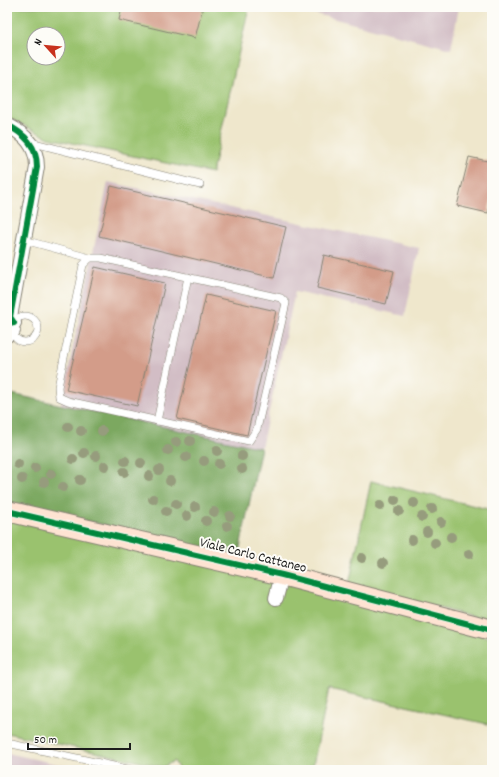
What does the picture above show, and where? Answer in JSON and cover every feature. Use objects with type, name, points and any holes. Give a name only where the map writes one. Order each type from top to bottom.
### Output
[{"type":"street","points":[[7,125],[23,134],[30,142],[37,156],[37,167],[10,317],[11,330]]},
{"type":"street","name":"Viale Carlo Cattaneo","points":[[7,511],[282,575],[492,630]]},
{"type":"street","points":[[276,598],[282,575]]},
{"type":"lane","points":[[30,142],[200,185]]},
{"type":"lane","points":[[24,240],[90,258],[100,258],[281,298],[286,303],[257,429],[249,441],[68,401],[59,396],[58,387],[83,265],[90,258]]},
{"type":"lane","points":[[157,421],[188,277]]},
{"type":"lane","points":[[7,743],[132,770]]},
{"type":"shaded area","points":[[289,7],[459,7],[451,49]]},
{"type":"shaded area","points":[[108,182],[419,248],[405,316],[295,292],[261,448],[61,404]]},
{"type":"shaded area","points":[[7,753],[84,770],[7,770]]},
{"type":"green space","points":[[7,7],[249,7],[212,173],[49,138],[7,117]]},
{"type":"green space","points":[[7,393],[261,448],[238,557],[7,502]]},
{"type":"green space","points":[[371,481],[492,510],[492,622],[349,584]]},
{"type":"green space","points":[[7,519],[285,583],[492,638],[492,725],[329,689],[312,770],[179,770],[174,761],[163,767],[7,733]]},
{"type":"building","points":[[122,7],[203,7],[195,38],[119,20]]},
{"type":"building","points":[[469,157],[492,162],[492,198],[488,213],[457,206]]},
{"type":"building","points":[[111,186],[286,227],[274,278],[99,236]]},
{"type":"building","points":[[324,255],[394,271],[386,304],[317,288]]},
{"type":"building","points":[[95,267],[165,283],[137,406],[66,390]]},
{"type":"building","points":[[206,295],[276,311],[247,435],[177,419]]},
{"type":"cycle path","points":[[7,125],[19,132],[29,142],[35,153],[37,167],[10,317],[14,323]]},
{"type":"cycle path","points":[[7,511],[282,575],[492,630]]}]
